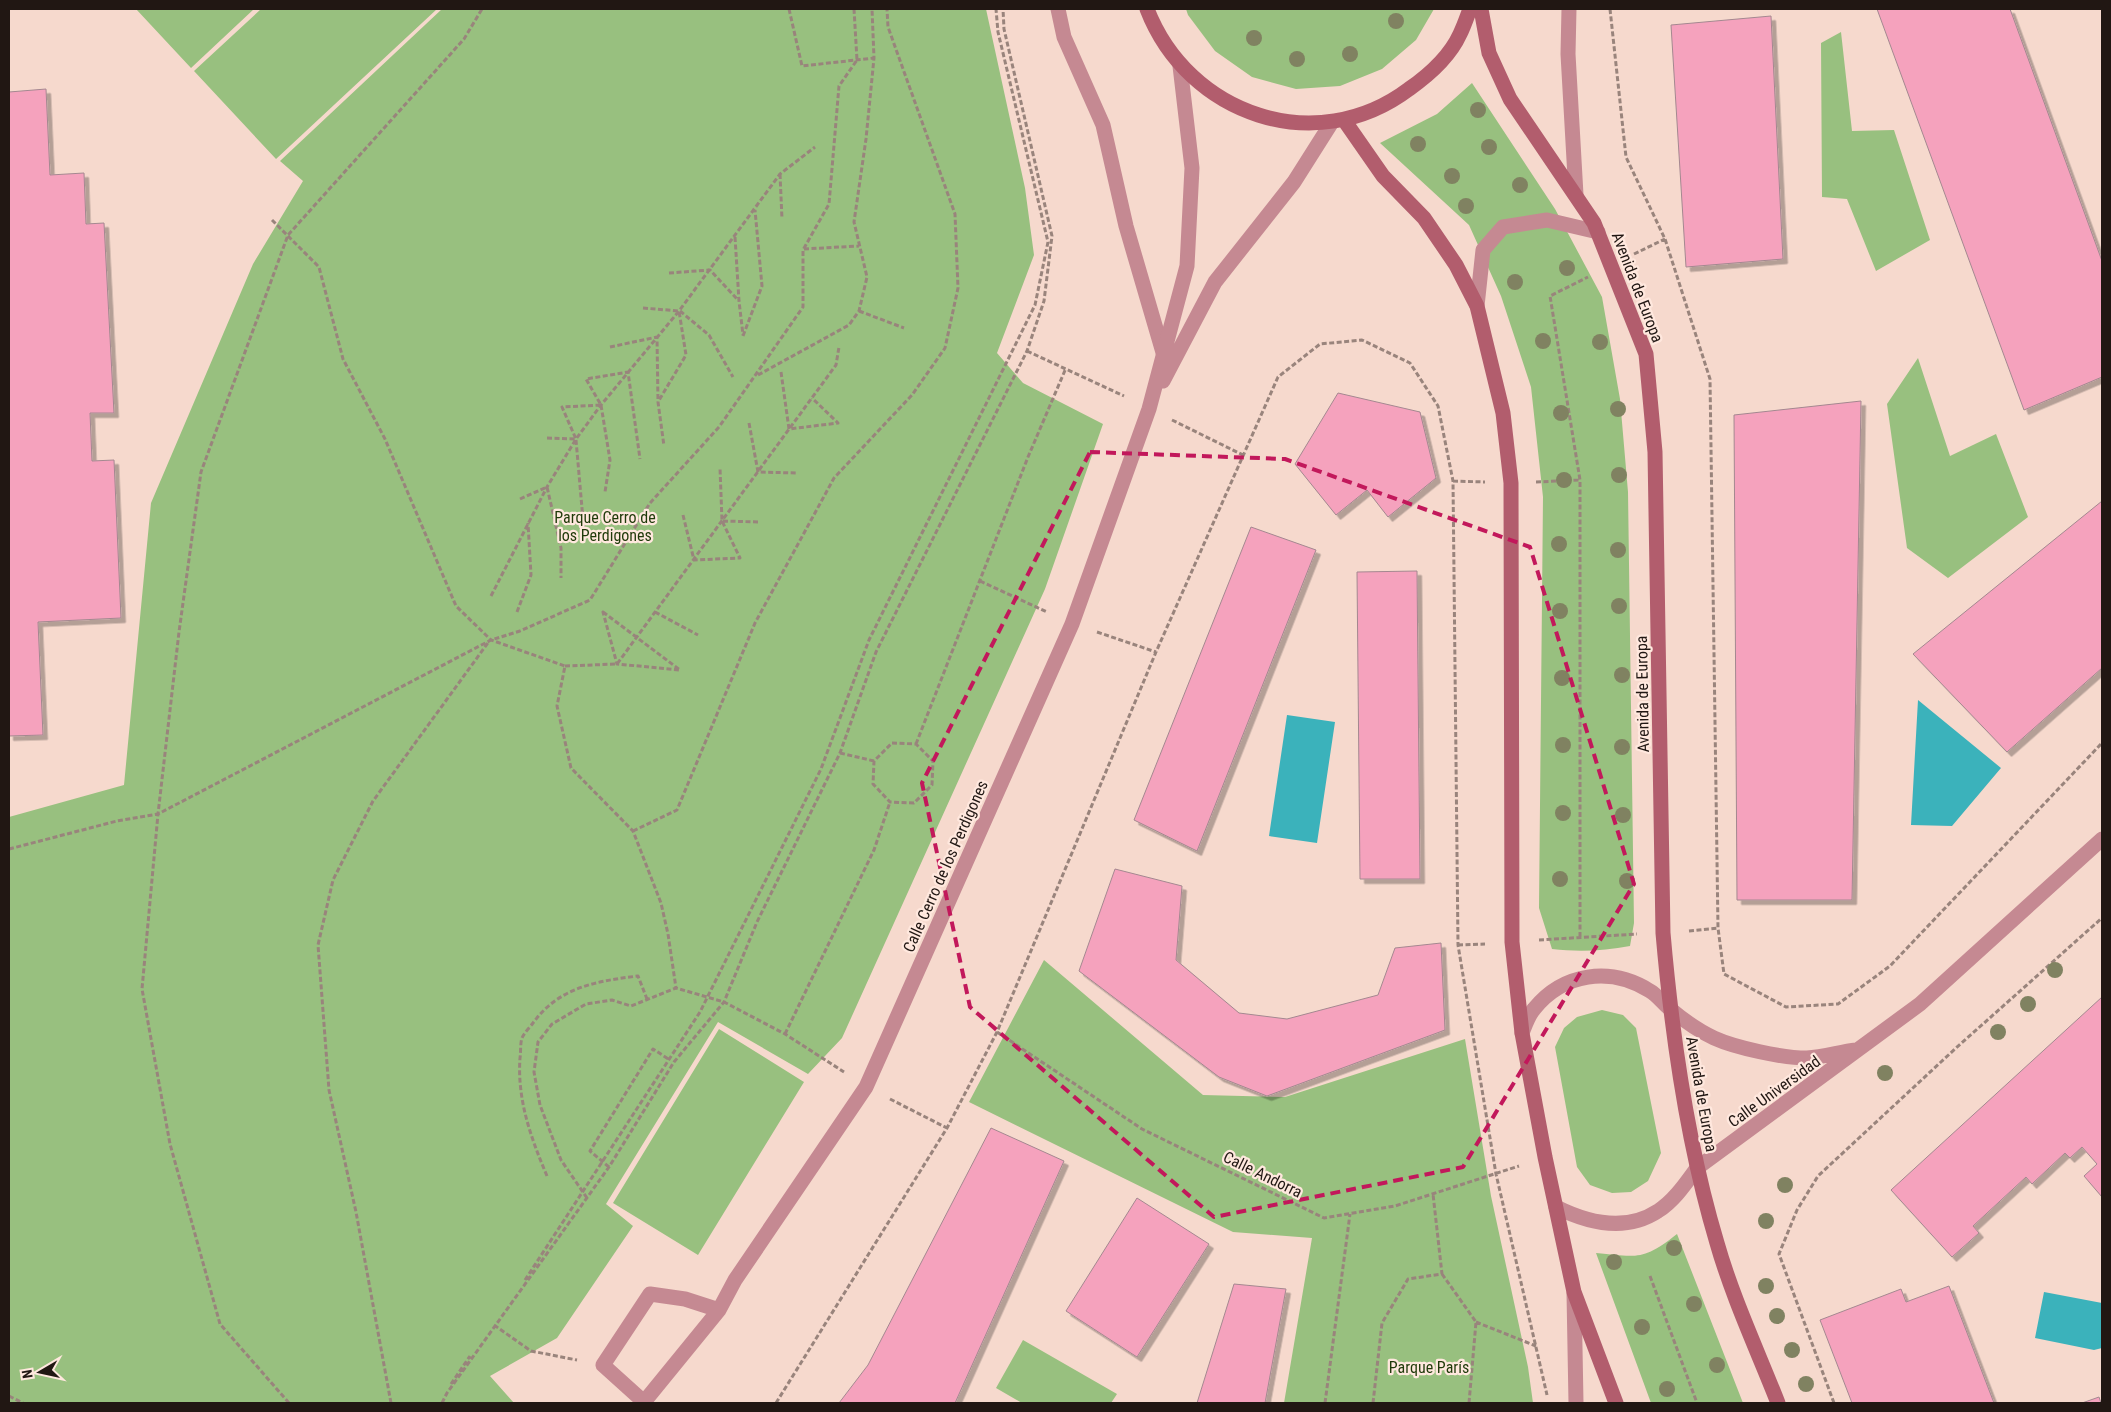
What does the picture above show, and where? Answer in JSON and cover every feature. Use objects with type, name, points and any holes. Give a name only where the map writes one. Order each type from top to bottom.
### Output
[{"type":"street","points":[[1058,9],[1064,37],[1103,125],[1126,226],[1164,356]]},
{"type":"street","points":[[1147,9],[1156,31],[1180,66],[1212,94],[1249,113],[1290,123],[1338,121],[1390,104],[1430,74],[1460,35],[1470,9]]},
{"type":"street","name":"Avenida de Europa","points":[[1481,9],[1490,53],[1510,100],[1576,195],[1598,232],[1646,354],[1655,452],[1663,933],[1670,1008],[1697,1168],[1717,1245],[1778,1403]]},
{"type":"street","points":[[1569,9],[1568,54],[1576,195]]},
{"type":"street","name":"Calle Cerro de los Perdigones","points":[[603,1365],[644,1402],[719,1310],[735,1280],[866,1087],[1072,624],[1149,409],[1187,266],[1192,168],[1180,66]]},
{"type":"street","points":[[1338,121],[1383,176],[1424,218],[1456,265],[1477,306],[1503,413],[1511,483],[1512,942],[1522,1033],[1545,1157],[1574,1292],[1616,1403]]},
{"type":"street","name":"Calle Cerro de los Perdigones","points":[[1149,409],[1215,282],[1294,182],[1338,121]]},
{"type":"street","points":[[1477,306],[1483,250],[1503,227],[1546,220],[1598,232]]},
{"type":"street","name":"Calle Universidad","points":[[1556,1208],[1588,1220],[1610,1224],[1631,1222],[1658,1211],[1676,1196],[1697,1168],[1920,1004],[2102,839]]},
{"type":"street","name":"Calle Universidad","points":[[1522,1033],[1532,1011],[1549,993],[1581,977],[1604,976],[1626,979],[1650,991],[1670,1008],[1714,1038],[1768,1054],[1807,1058],[1860,1049]]},
{"type":"street","points":[[1574,1292],[1576,1403]]},
{"type":"street","points":[[603,1365],[650,1294],[685,1299],[719,1310]]},
{"type":"path","points":[[290,1403],[220,1324],[170,1144],[142,989],[158,814],[179,632],[201,472],[288,235],[464,39],[482,9]]},
{"type":"path","points":[[789,9],[802,66],[874,58]]},
{"type":"path","points":[[9,849],[117,820],[158,814],[491,640],[520,631],[590,600],[650,503],[719,427],[803,307],[803,250],[829,204],[839,86],[857,60],[854,9]]},
{"type":"path","points":[[757,375],[849,325],[858,311],[867,277],[854,222],[866,139],[874,58],[872,9]]},
{"type":"path","points":[[633,831],[676,810],[755,623],[834,478],[912,395],[945,348],[958,288],[955,214],[888,27],[887,9]]},
{"type":"path","points":[[442,1403],[454,1379],[550,1244],[700,1012],[822,769],[869,640],[1035,305],[1048,242],[998,32],[996,9]]},
{"type":"path","points":[[442,1403],[494,1325],[609,1167],[674,1062],[724,1002],[757,922],[840,753],[876,652],[1027,351],[1044,301],[1052,236],[1004,29],[1003,9]]},
{"type":"path","points":[[1610,9],[1626,157],[1665,239],[1710,379],[1718,928],[1724,974],[1786,1007],[1838,1004],[1890,966],[2102,743]]},
{"type":"path","points":[[490,596],[547,487],[576,439],[601,405],[679,311],[780,174],[815,147]]},
{"type":"path","points":[[780,174],[782,218]]},
{"type":"path","points":[[735,236],[738,301],[744,336],[762,286],[755,209]]},
{"type":"path","points":[[272,220],[319,267],[343,359],[385,439],[456,606],[491,640],[565,666],[617,664],[680,670],[603,612],[617,664]]},
{"type":"path","points":[[803,250],[860,246]]},
{"type":"path","points":[[710,270],[738,301]]},
{"type":"path","points":[[669,273],[710,270]]},
{"type":"path","points":[[1550,296],[1580,480],[1580,937]]},
{"type":"path","points":[[643,308],[679,311],[708,336],[733,377]]},
{"type":"path","points":[[658,402],[686,355],[679,311]]},
{"type":"path","points":[[858,311],[904,328]]},
{"type":"path","points":[[610,347],[657,337]]},
{"type":"path","points":[[657,337],[658,402],[664,446]]},
{"type":"path","points":[[776,1403],[947,1128],[997,1032],[1156,652],[1278,377],[1320,344],[1362,340],[1410,363],[1438,406],[1453,481],[1458,945],[1496,1174],[1549,1403]]},
{"type":"path","points":[[617,664],[836,365],[839,347]]},
{"type":"path","points":[[916,744],[1028,457],[1066,368]]},
{"type":"path","points":[[605,492],[610,460],[601,405],[586,379],[628,372]]},
{"type":"path","points":[[628,372],[640,459]]},
{"type":"path","points":[[781,372],[789,429]]},
{"type":"path","points":[[789,429],[838,423],[812,398]]},
{"type":"path","points":[[584,531],[576,439],[562,407],[601,405]]},
{"type":"path","points":[[749,423],[758,472]]},
{"type":"path","points":[[547,438],[576,439]]},
{"type":"path","points":[[694,560],[740,558],[722,521],[720,468]]},
{"type":"path","points":[[758,472],[798,473]]},
{"type":"path","points":[[520,499],[547,487]]},
{"type":"path","points":[[547,487],[561,548],[561,578]]},
{"type":"path","points":[[683,515],[694,560]]},
{"type":"path","points":[[722,521],[759,522]]},
{"type":"path","points":[[517,612],[531,575],[528,523]]},
{"type":"path","points":[[655,612],[698,635]]},
{"type":"path","points":[[391,1403],[356,1212],[329,1090],[318,945],[333,880],[373,802],[491,640]]},
{"type":"path","points":[[565,666],[556,706],[571,768],[633,831],[661,903],[676,988]]},
{"type":"path","points":[[892,743],[916,744],[933,761],[932,785],[914,804],[890,802],[873,784],[874,761],[892,743]]},
{"type":"path","points":[[840,753],[874,761]]},
{"type":"path","points":[[785,1034],[874,850],[890,802]]},
{"type":"path","points":[[1834,1403],[1779,1254],[1797,1210],[1818,1176],[1963,1041],[2102,918]]},
{"type":"path","points":[[1458,945],[1718,928]]},
{"type":"path","points":[[547,1176],[536,1150],[521,1098],[519,1072],[522,1038],[541,1012],[574,988],[609,979],[638,976],[647,1000]]},
{"type":"path","points":[[586,1198],[560,1160],[540,1104],[534,1072],[538,1042],[552,1024],[586,1004],[612,1000],[631,1006],[676,988],[724,1002],[785,1034],[866,1087],[947,1128]]},
{"type":"path","name":"Calle Andorra","points":[[997,1032],[1142,1129],[1324,1218],[1395,1206],[1545,1157]]},
{"type":"path","points":[[609,1167],[590,1151],[638,1071],[653,1049],[674,1062]]},
{"type":"path","points":[[1434,1194],[1442,1274],[1476,1322],[1536,1346]]},
{"type":"path","points":[[1325,1403],[1350,1214]]},
{"type":"path","points":[[1373,1403],[1382,1323],[1408,1279],[1442,1274]]},
{"type":"path","points":[[1650,1276],[1696,1403]]},
{"type":"path","points":[[1469,1403],[1476,1322]]},
{"type":"path","points":[[494,1325],[531,1351],[603,1365]]},
{"type":"path","points":[[9,1396],[23,1403]]},
{"type":"highlighted area","points":[[1090,452],[1285,459],[1530,547],[1634,884],[1463,1167],[1214,1217],[970,1007],[922,783]]},
{"type":"green space","points":[[136,9],[254,9],[191,68]]},
{"type":"green space","points":[[261,9],[437,9],[276,159],[194,71]]},
{"type":"green space","name":"Parque Cerro de los Perdigones","points":[[442,9],[986,9],[1025,188],[1034,255],[997,353],[1023,383],[1103,424],[1045,589],[842,1038],[808,1074],[718,1022],[606,1204],[633,1226],[557,1338],[490,1376],[514,1403],[9,1403],[9,817],[124,785],[151,503],[253,264],[303,181],[280,161]]},
{"type":"green space","points":[[1186,9],[1434,9],[1416,40],[1382,69],[1340,86],[1296,89],[1252,77],[1215,51],[1188,15]]},
{"type":"green space","points":[[1841,32],[1852,131],[1894,130],[1930,240],[1876,271],[1847,199],[1822,197],[1821,43]]},
{"type":"green space","points":[[1472,83],[1555,209],[1602,297],[1620,399],[1628,492],[1634,923],[1630,946],[1572,951],[1552,949],[1539,908],[1543,497],[1531,387],[1501,296],[1469,225],[1380,143],[1437,114]]},
{"type":"green space","points":[[1918,358],[1950,456],[1996,434],[2028,517],[1948,578],[1907,548],[1887,404]]},
{"type":"green space","name":"Parque París","points":[[1044,960],[1203,1095],[1285,1097],[1465,1039],[1491,1196],[1528,1367],[1533,1403],[1284,1403],[1312,1238],[1233,1232],[969,1102]]},
{"type":"green space","points":[[1602,1010],[1623,1015],[1636,1028],[1661,1153],[1648,1181],[1631,1192],[1612,1193],[1590,1185],[1577,1167],[1555,1047],[1564,1028],[1577,1017]]},
{"type":"green space","points":[[719,1029],[804,1082],[698,1255],[613,1203]]},
{"type":"green space","points":[[1677,1234],[1743,1403],[1651,1403],[1596,1253],[1621,1256],[1639,1255],[1656,1249]]},
{"type":"green space","points":[[1023,1340],[1117,1394],[1111,1403],[1022,1403],[996,1388]]},
{"type":"water","points":[[1918,700],[2001,768],[1952,826],[1911,825]]},
{"type":"water","points":[[1287,715],[1335,722],[1317,843],[1269,836]]},
{"type":"water","points":[[2044,1292],[2102,1303],[2102,1348],[2094,1350],[2035,1338]]},
{"type":"building","points":[[1877,9],[2010,9],[2102,261],[2102,377],[2024,410]]},
{"type":"building","points":[[1771,16],[1783,259],[1686,267],[1671,25]]},
{"type":"building","points":[[46,89],[50,175],[84,173],[86,224],[104,223],[114,413],[90,413],[92,461],[114,460],[121,618],[38,622],[43,735],[9,736],[9,92]]},
{"type":"building","points":[[1338,393],[1420,412],[1436,478],[1388,517],[1367,490],[1336,515],[1295,464]]},
{"type":"building","points":[[1861,401],[1852,900],[1737,900],[1734,415]]},
{"type":"building","points":[[2102,501],[2102,668],[2007,752],[1913,654]]},
{"type":"building","points":[[1251,527],[1316,550],[1197,851],[1134,820]]},
{"type":"building","points":[[1417,571],[1420,879],[1360,879],[1357,572]]},
{"type":"building","points":[[1115,869],[1182,886],[1176,960],[1239,1013],[1287,1019],[1378,995],[1395,948],[1441,943],[1445,1030],[1267,1096],[1219,1077],[1079,971]]},
{"type":"building","points":[[2102,997],[2102,1197],[2084,1176],[2097,1164],[2082,1147],[2070,1158],[2065,1153],[2032,1184],[2026,1177],[1973,1226],[1979,1233],[1952,1257],[1891,1190]]},
{"type":"building","points":[[991,1128],[1064,1161],[955,1403],[839,1403],[868,1365]]},
{"type":"building","points":[[1137,1198],[1209,1244],[1137,1357],[1066,1311]]},
{"type":"building","points":[[1234,1284],[1286,1289],[1265,1403],[1197,1403]]},
{"type":"building","points":[[1949,1286],[1994,1403],[1852,1403],[1820,1320],[1901,1289],[1906,1302]]},
{"type":"building","points":[[2099,1397],[2101,1403],[2082,1403]]}]
